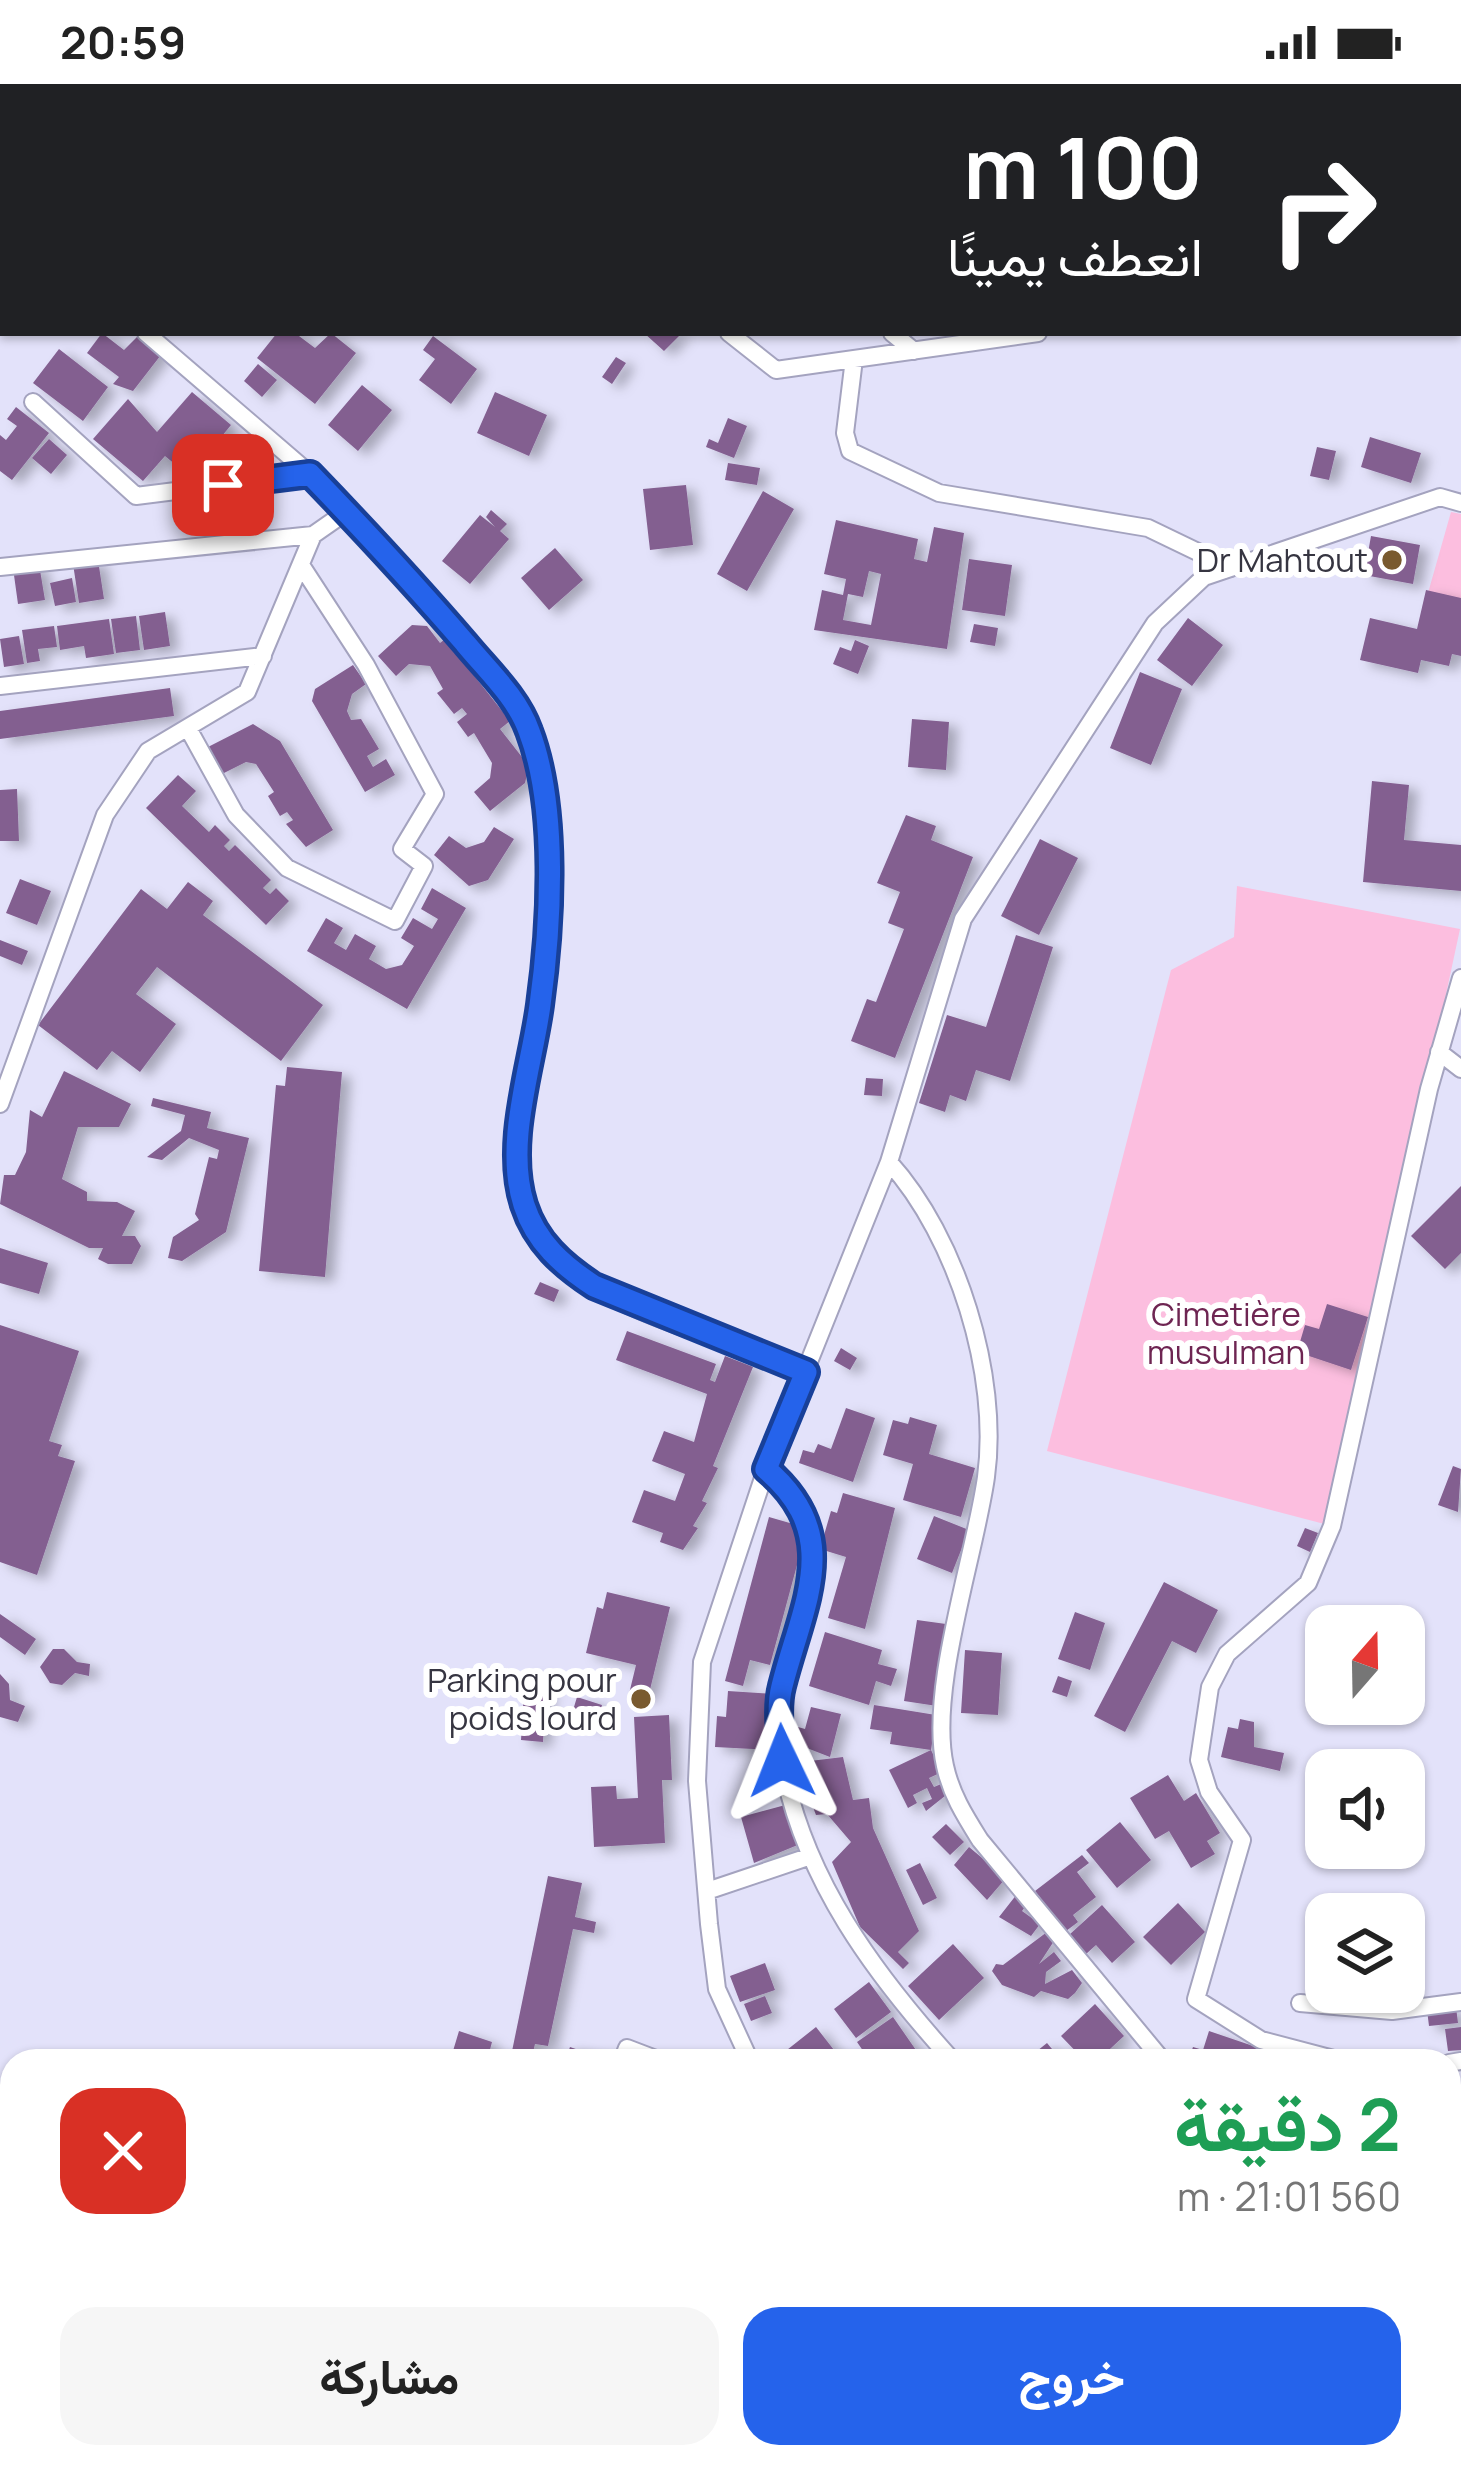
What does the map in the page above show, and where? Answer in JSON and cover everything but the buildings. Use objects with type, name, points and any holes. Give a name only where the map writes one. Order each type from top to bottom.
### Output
[{"type":"street","points":[[149,336],[310,474],[514,701],[536,755],[548,858],[547,937],[520,1142],[522,1201],[538,1235],[562,1265],[594,1286],[806,1372]]},
{"type":"street","points":[[733,336],[776,370],[1017,336]]},
{"type":"street","points":[[896,336],[914,351]]},
{"type":"street","points":[[854,359],[845,433],[850,451],[939,493],[1148,528],[1231,568]]},
{"type":"street","points":[[33,402],[136,496],[310,474]]},
{"type":"street","points":[[746,2049],[717,1989],[697,1781],[702,1662],[766,1469],[889,1162],[963,920],[1155,623],[1204,578],[1440,497],[1461,503]]},
{"type":"street","points":[[0,567],[313,535],[346,512]]},
{"type":"street","points":[[0,1104],[105,814],[148,752],[247,692],[313,535]]},
{"type":"street","points":[[189,730],[236,815],[287,868],[395,921],[424,866],[402,850],[435,794],[365,665],[301,565]]},
{"type":"street","points":[[0,686],[263,656]]},
{"type":"street","points":[[1296,2049],[1262,2040],[1196,1999],[1242,1840],[1209,1792],[1199,1760],[1210,1687],[1227,1654],[1308,1583],[1332,1526],[1438,1052],[1461,978]]},
{"type":"street","points":[[1438,1052],[1461,1069]]},
{"type":"street","points":[[889,1162],[922,1203],[952,1262],[982,1394],[986,1475],[955,1628],[944,1724],[950,1781],[980,1840],[1153,2049]]},
{"type":"street","points":[[766,1469],[805,1508],[813,1545],[802,1634],[781,1689],[782,1761],[811,1856],[843,1920],[894,1995],[942,2049]]},
{"type":"street","points":[[707,1892],[811,1856]]},
{"type":"street","points":[[1300,2003],[1392,2011],[1461,2002]]},
{"type":"green space","points":[[1451,512],[1461,514],[1461,603],[1428,593]]},
{"type":"green space","name":"Cimetière musulman","points":[[1237,886],[1460,929],[1332,1526],[1047,1451],[1171,970],[1234,937]]},
{"type":"place","name":"Dr Mahtout","points":[[1392,560]]},
{"type":"place","name":"Parking pour poids lourd","points":[[641,1699]]},
{"type":"route","points":[[223,485],[310,474],[418,588],[514,701],[529,729],[548,858],[547,937],[523,1102],[522,1201],[538,1235],[562,1265],[594,1286],[641,1309],[735,1341],[806,1372],[766,1469],[805,1508],[813,1545],[802,1634],[781,1689],[782,1761]]}]
